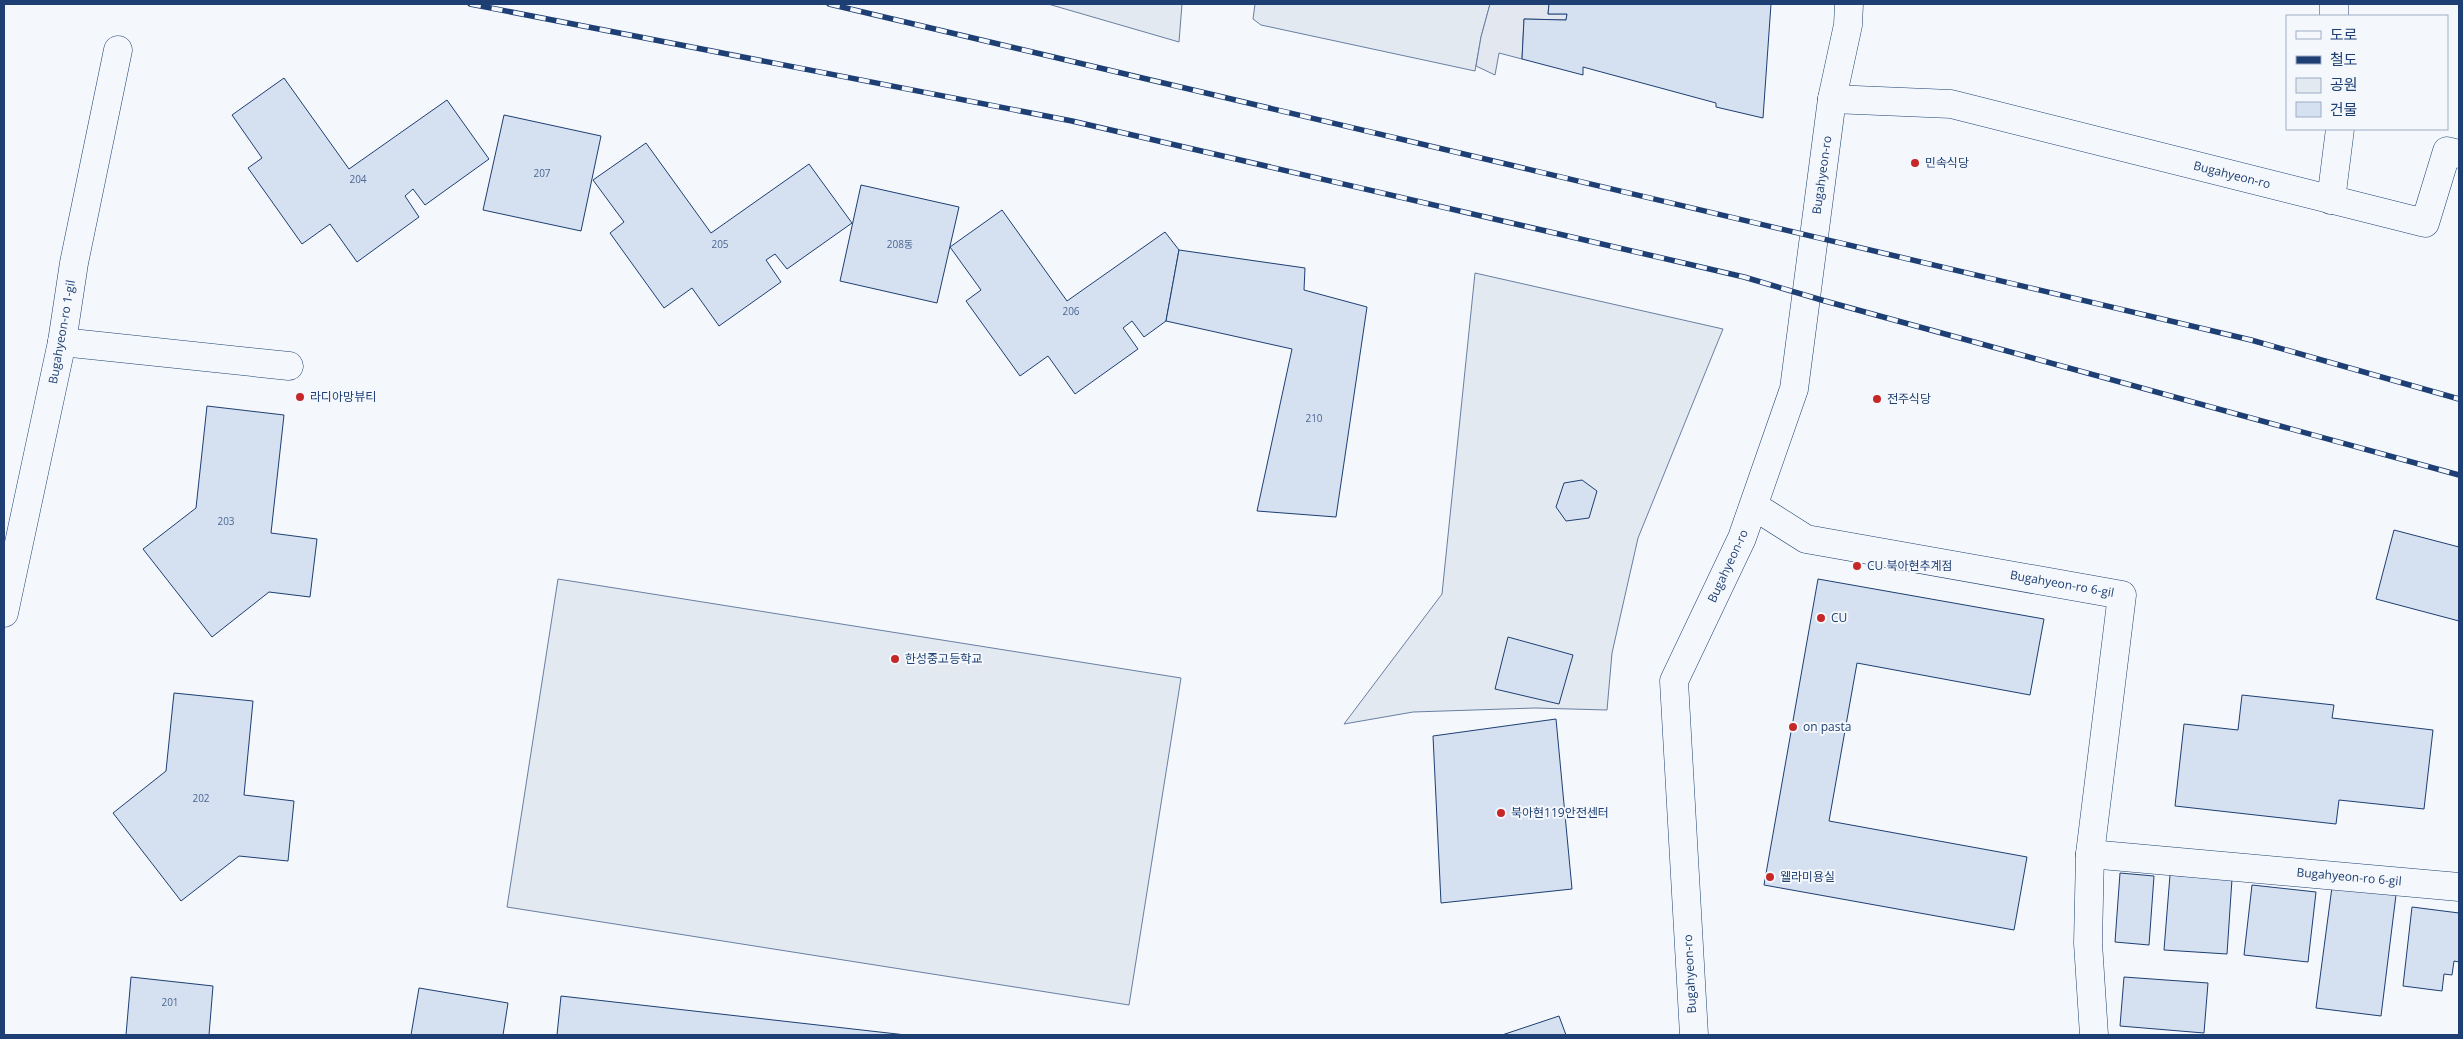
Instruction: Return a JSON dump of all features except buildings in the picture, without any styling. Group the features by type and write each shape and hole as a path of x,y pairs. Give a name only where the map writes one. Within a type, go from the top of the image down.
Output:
{"street":[{"name":"Bugahyeon-ro","path":"1694,1035 1674,681 1742,538 1794,389 1832,99 1848,25 1849,4"},
{"name":"Bugahyeon-ro 1-gil","path":"4,614 62,342 74,263 118,50"},
{"name":"Bugahyeon-ro","path":"1832,99 1951,104 2425,223 2453,152"},
{"path":"2330,200 2340,130"},
{"path":"62,342 289,366"},
{"name":"Bugahyeon-ro 6-gil","path":"1754,506 1806,538 2122,595 2090,854 2088,943 2094,1035"},
{"name":"Bugahyeon-ro 6-gil","path":"2090,854 2459,887"}],"green space":[{"path":"1048,4 1182,4 1179,42"},
{"path":"1255,4 1490,4 1481,37 1475,71 1261,25 1253,19"},
{"path":"1475,273 1723,329 1638,538 1612,653 1607,710 1535,708 1413,712 1344,724 1442,594"},
{"path":"558,579 1181,678 1129,1005 507,907"}],"shaded area":[{"path":"1490,4 1549,4 1548,14 1567,14 1566,20 1524,19 1522,59 1499,53 1495,75 1476,66 1481,37"}],"railway":[{"path":"470,4 1072,121 1744,277 1825,301 2459,475"},
{"path":"829,4 2251,340 2459,399"}],"place":[{"name":"민속식당","path":"1915,163"},
{"name":"라디아망뷰티","path":"300,397"},
{"name":"전주식당","path":"1877,399"},
{"name":"CU 북아현추계점","path":"1857,566"},
{"name":"CU","path":"1821,618"},
{"name":"한성중고등학교","path":"895,659"},
{"name":"on pasta","path":"1793,727"},
{"name":"북아현119안전센터","path":"1501,813"},
{"name":"웰라미용실","path":"1770,877"}]}
